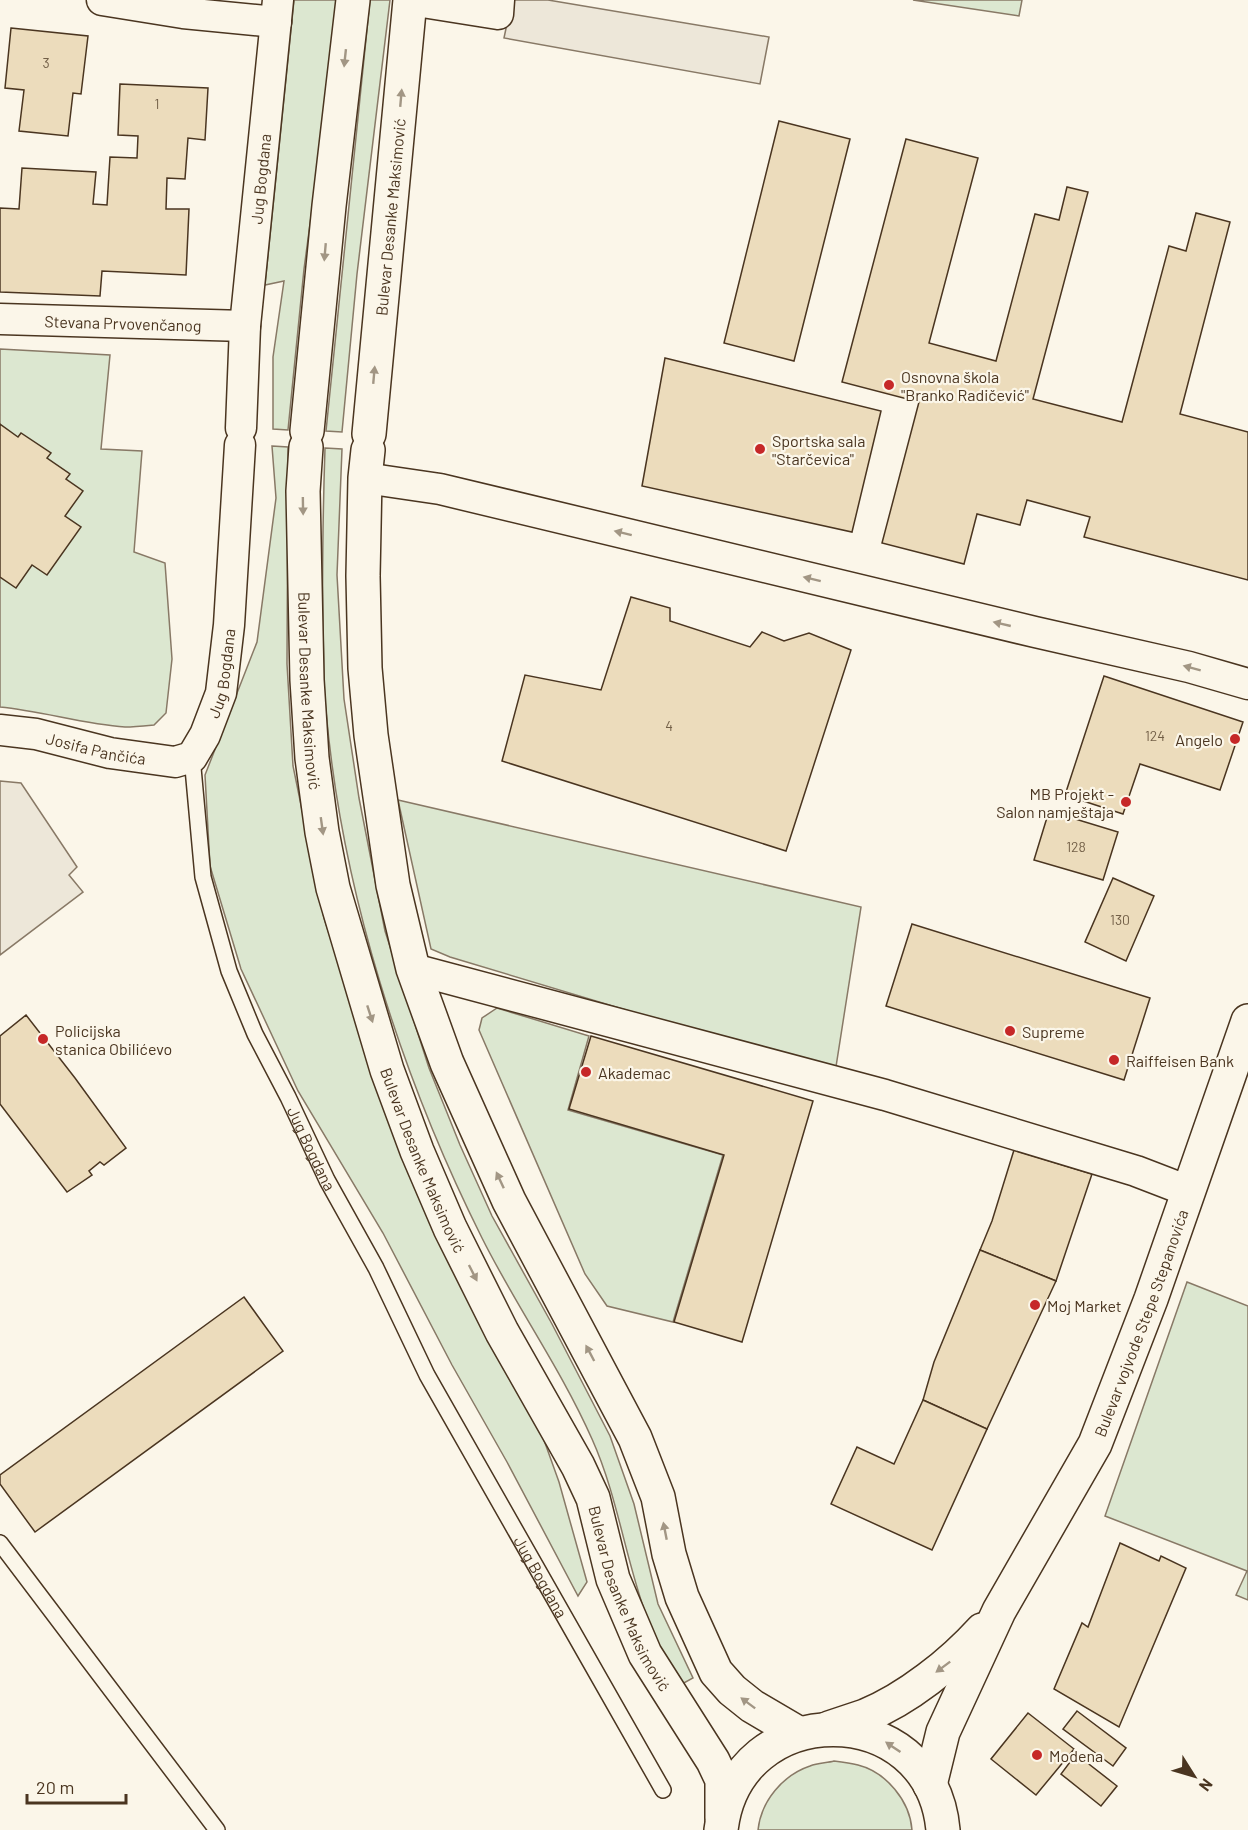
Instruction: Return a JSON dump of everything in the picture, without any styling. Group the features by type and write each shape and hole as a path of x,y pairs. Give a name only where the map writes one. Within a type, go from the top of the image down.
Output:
{"main road":[{"name":"Bulevar Desanke Maksimović","path":"352,0 329,207 303,502 307,680 312,758 322,832 333,888 387,1070 413,1141 450,1228 502,1332 578,1466 593,1498 613,1580 636,1636 713,1761 722,1780 722,1824"},
{"name":"Bulevar Desanke Maksimović","path":"410,0 367,454 363,576 364,656 371,735 393,885 413,969 447,1063 509,1201 635,1437 658,1497 669,1554 682,1597 716,1672 732,1690 752,1706 798,1733"},
{"name":"Bulevar vojvode Stepe Stepanovića","path":"930,1785 944,1732 999,1611 1095,1444 1151,1299 1248,1021"},
{"name":"Bulevar vojvode Stepe Stepanovića","path":"829,1728 866,1715 908,1692 961,1652 999,1611"},
{"path":"722,1824 732,1790 748,1766 763,1752 779,1741 798,1733 829,1728 850,1729 869,1734 888,1743 911,1762 930,1785 943,1830"}],"street":[{"path":"102,0 183,13 277,11"},
{"path":"410,0 498,14 499,0"},
{"name":"Jug Bogdana","path":"192,757 205,735 221,693 229,625 241,437 245,326 277,11"},
{"name":"Stevana Prvovenčanog","path":"0,319 245,326"},
{"path":"367,454 440,489 1054,637 1189,667 1248,684"},
{"name":"Josifa Pančića","path":"0,730 36,734 110,753 175,762 192,757"},
{"path":"413,969 885,1095 1136,1171 1188,1191"}],"lane":[{"name":"Jug Bogdana","path":"192,757 203,877 229,971 255,1034 327,1180 376,1268 427,1375 663,1790"},
{"path":"0,1543 217,1830"}],"green space":[{"path":"294,0 340,0 304,269 288,430 273,429 273,357 284,281 265,285"},
{"path":"370,0 390,0 357,274 342,432 326,431"},
{"path":"913,0 1022,0 1019,16"},
{"path":"0,349 110,355 101,449 142,451 134,552 165,563 172,659 166,713 154,725 125,727 0,707"},
{"path":"272,446 288,447 287,664 293,766 324,918 379,1088 540,1429 559,1482 587,1582 578,1596 383,1233 298,1091 241,969 210,866 205,775 257,642 276,498"},
{"path":"325,448 342,449 337,575 344,699 359,798 385,931 429,1068 460,1145 492,1216 552,1324 610,1436 634,1504 658,1604 693,1678 682,1684 664,1656 651,1627 640,1596 614,1501 592,1439 567,1388 495,1263 453,1176 401,1048 380,981 361,914 346,846 334,779 326,711 323,586"},
{"path":"398,800 861,907 835,1073 450,957 431,949"},
{"path":"497,1008 589,1036 568,1110 723,1155 673,1322 607,1306 585,1274 479,1030 482,1018"},
{"path":"1187,1282 1248,1306 1248,1600 1236,1595 1247,1571 1105,1516"},
{"path":"834,1761 855,1764 878,1774 887,1781 895,1789 907,1809 912,1830 758,1830 769,1799 782,1783 800,1770"}],"shaded area":[{"path":"512,0 548,0 769,37 760,84 504,38"},
{"path":"0,781 21,783 77,867 69,875 83,892 0,955"}],"building":[{"path":"11,28 88,36 81,94 73,93 68,136 19,131 24,90 5,88"},
{"path":"120,84 208,88 205,140 188,138 185,179 167,178 166,209 189,209 186,275 102,271 100,296 0,292 0,208 19,209 22,168 96,172 93,204 107,205 110,157 137,158 138,136 118,135"},
{"path":"779,121 850,139 794,361 724,343"},
{"path":"906,139 978,158 929,343 996,361 1035,214 1059,220 1067,187 1088,192 1033,399 1122,422 1169,246 1186,251 1196,213 1230,222 1180,414 1248,432 1248,580 1084,537 1090,517 1027,500 1020,525 977,514 964,564 882,543 919,402 842,382"},
{"name":"Sportska sala \"Starčevica\"","path":"665,358 881,411 852,532 642,486"},
{"path":"0,424 18,437 21,433 51,453 47,458 70,474 66,479 83,491 65,516 81,527 47,575 32,565 16,588 0,577"},
{"path":"631,597 670,608 670,621 750,647 762,632 784,641 809,633 851,650 786,851 502,761 525,675 601,690"},
{"path":"1104,676 1243,722 1220,790 1140,764 1123,814 1065,795"},
{"path":"1049,811 1118,832 1103,880 1034,860"},
{"path":"1113,878 1154,896 1126,961 1085,942"},
{"path":"912,924 1150,998 1124,1080 886,1006"},
{"path":"26,1015 126,1148 104,1165 100,1162 89,1171 92,1175 67,1192 0,1104 0,1036"},
{"path":"591,1036 813,1101 742,1342 674,1322 724,1155 569,1109"},
{"path":"1014,1150 1092,1174 1056,1281 980,1250 992,1221"},
{"path":"980,1250 1056,1281 987,1429 923,1400 934,1362"},
{"path":"244,1297 283,1351 35,1532 0,1484 0,1475"},
{"path":"923,1400 987,1429 932,1550 831,1504 857,1447 894,1464"},
{"path":"1120,1543 1159,1561 1161,1556 1186,1568 1119,1727 1054,1689 1082,1623 1088,1627"},
{"path":"1077,1711 1126,1748 1113,1766 1063,1729"},
{"path":"1028,1713 1074,1749 1036,1795 991,1759"},
{"path":"1076,1754 1117,1786 1101,1806 1061,1774"}],"place":[{"name":"Osnovna škola \"Branko Radičević\"","path":"889,385"},
{"name":"Sportska sala \"Starčevica\"","path":"760,449"},
{"name":"Angelo","path":"1235,739"},
{"name":"MB Projekt - Salon namještaja","path":"1126,802"},
{"name":"Supreme","path":"1010,1031"},
{"name":"Policijska stanica Obilićevo","path":"43,1039"},
{"name":"Raiffeisen Bank","path":"1114,1060"},
{"name":"Akademac","path":"586,1072"},
{"name":"Moj Market","path":"1035,1305"},
{"name":"Modena","path":"1037,1755"}]}
